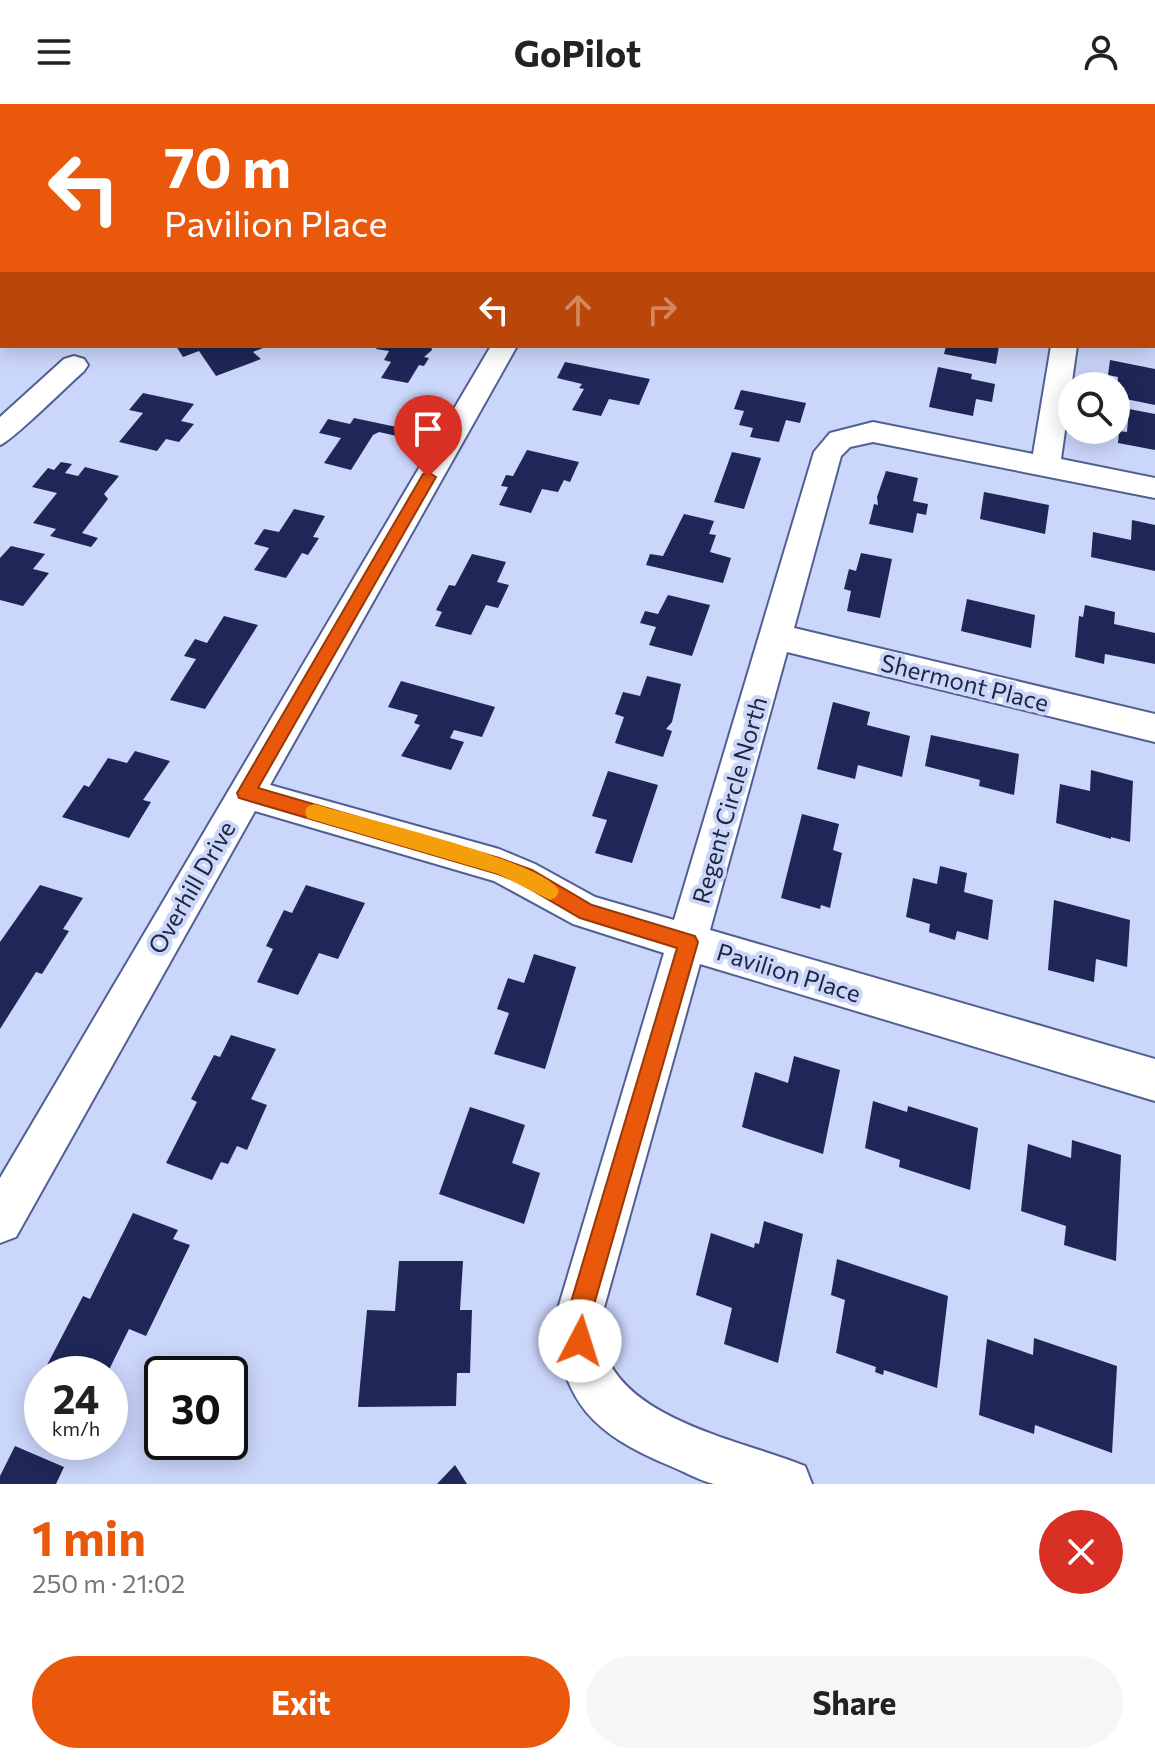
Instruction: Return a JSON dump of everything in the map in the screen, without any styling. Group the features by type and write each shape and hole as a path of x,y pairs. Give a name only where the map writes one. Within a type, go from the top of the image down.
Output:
{"street":[{"name":"Overhill Drive","path":"0,1221 14,1168 246,793 503,348"},
{"path":"1046,465 1064,348"},
{"path":"0,435 25,407 74,365"},
{"name":"Regent Circle North","path":"787,1484 650,1432 619,1414 597,1389 582,1360 577,1322 828,452 840,440 855,434 882,433 1155,488"},
{"name":"Shermont Place","path":"775,636 1155,728"},
{"name":"Pavilion Place","path":"246,793 499,866 525,876 587,912 1155,1080"}],"building":[{"path":"177,348 263,348 253,352 261,359 216,376 199,351 183,357"},
{"path":"946,348 999,348 996,364 944,354"},
{"path":"376,349 432,350 424,357 429,358 424,366 419,365 408,383 381,378 391,362 384,360 389,351"},
{"path":"1110,360 1155,369 1155,405 1130,400 1130,372 1108,372"},
{"path":"565,362 650,379 639,405 609,399 601,416 572,410 584,389 579,388 582,384 557,378"},
{"path":"938,367 972,374 971,379 995,384 992,402 976,399 973,416 929,407"},
{"path":"741,390 806,403 800,423 786,420 779,442 750,437 753,428 739,425 744,411 734,409"},
{"path":"143,393 194,404 181,421 194,424 179,442 166,439 157,451 119,442 143,413 129,410"},
{"path":"1130,409 1155,414 1155,450 1123,444 1130,444"},
{"path":"354,418 406,429 401,437 379,432 373,435 351,470 324,463 341,438 319,433 328,419 350,424"},
{"path":"527,450 579,462 570,482 564,480 558,492 542,489 531,513 499,505 508,487 501,486 506,475 513,476"},
{"path":"732,452 761,458 744,509 714,502"},
{"path":"61,462 72,464 65,473 78,476 85,467 119,476 104,494 108,499 82,533 98,538 91,547 50,536 56,529 33,523 57,493 32,487 48,468 54,470"},
{"path":"886,471 918,478 913,501 928,504 926,515 917,513 913,533 869,524 874,504 878,505 877,497"},
{"path":"984,492 1049,505 1045,534 980,519"},
{"path":"294,509 325,516 313,537 319,538 308,555 302,553 286,578 254,570 269,548 254,544 264,529 279,532"},
{"path":"684,514 714,521 709,534 716,535 710,552 731,558 723,583 646,565 650,554 663,556"},
{"path":"1132,520 1155,525 1155,571 1091,557 1093,532 1131,540"},
{"path":"11,546 45,554 33,569 49,573 23,606 0,600 0,558"},
{"path":"861,553 892,559 880,618 847,611 851,591 844,589 849,569 856,571"},
{"path":"472,554 506,562 497,582 509,585 498,608 486,605 471,635 435,626 442,612 436,610 449,585 455,586"},
{"path":"668,595 710,605 692,656 649,645 656,627 640,623 645,611 658,614"},
{"path":"967,599 1035,615 1031,648 961,631"},
{"path":"1085,605 1115,612 1114,624 1155,633 1155,664 1105,654 1104,664 1075,657 1079,616 1083,617"},
{"path":"224,616 258,625 205,709 170,700 196,659 184,656 195,639 207,643"},
{"path":"647,676 681,684 672,722 666,729 672,731 663,757 615,743 624,717 615,714 623,692 640,696"},
{"path":"401,681 495,707 482,737 454,730 450,738 464,742 451,770 401,756 420,725 414,723 418,715 388,707"},
{"path":"833,702 870,712 867,725 910,736 902,777 858,765 855,779 817,769"},
{"path":"931,735 1019,754 1014,795 979,786 980,780 925,766"},
{"path":"135,751 170,761 143,800 151,802 129,838 62,817 84,785 89,787 108,758 127,763"},
{"path":"1091,770 1133,781 1130,842 1056,823 1060,784 1090,791"},
{"path":"608,771 658,785 632,863 595,853 607,820 592,816"},
{"path":"802,814 839,824 833,850 842,853 830,908 821,905 820,909 781,898"},
{"path":"940,866 967,873 964,892 993,900 988,940 957,931 955,940 929,932 930,924 906,917 913,878 937,884"},
{"path":"40,885 83,898 63,929 69,931 42,974 36,972 0,1029 0,942"},
{"path":"306,885 365,903 338,959 319,953 298,995 257,982 273,949 266,946 284,910 292,913"},
{"path":"1054,900 1130,920 1127,967 1096,959 1094,982 1048,970"},
{"path":"534,954 576,967 545,1069 494,1054 509,1013 497,1009 508,978 524,983"},
{"path":"231,1035 276,1049 251,1099 267,1105 247,1150 237,1146 228,1164 221,1162 212,1180 166,1163 197,1102 191,1099 214,1055 220,1057"},
{"path":"794,1056 840,1070 823,1154 742,1127 755,1072 788,1083"},
{"path":"873,1101 907,1112 908,1106 978,1128 970,1190 899,1167 900,1160 865,1148"},
{"path":"470,1107 525,1125 512,1163 540,1173 524,1224 439,1194"},
{"path":"1072,1140 1121,1155 1116,1261 1064,1245 1066,1226 1021,1211 1028,1144 1071,1158"},
{"path":"133,1213 178,1230 173,1239 190,1245 146,1336 129,1329 116,1356 52,1356 83,1296 90,1299"},
{"path":"764,1221 803,1234 778,1363 724,1344 732,1308 696,1295 711,1233 754,1248 755,1243 759,1244"},
{"path":"837,1259 948,1296 937,1388 884,1370 883,1375 875,1372 876,1367 836,1353 845,1300 831,1295"},
{"path":"399,1261 463,1261 460,1310 472,1310 470,1373 457,1373 456,1406 358,1407 367,1310 395,1311"},
{"path":"1034,1338 1117,1366 1112,1453 1035,1425 1034,1434 979,1415 987,1339 1033,1355"},
{"path":"15,1446 24,1450 24,1460 48,1460 64,1467 56,1484 0,1484 0,1476"},
{"path":"455,1465 467,1484 437,1484"}],"slow traffic":[{"path":"314,812 499,866 525,876 550,891"}],"route":[{"path":"428,477 246,793 499,866 525,876 561,900 587,912 688,942 577,1322 580,1341"}]}
